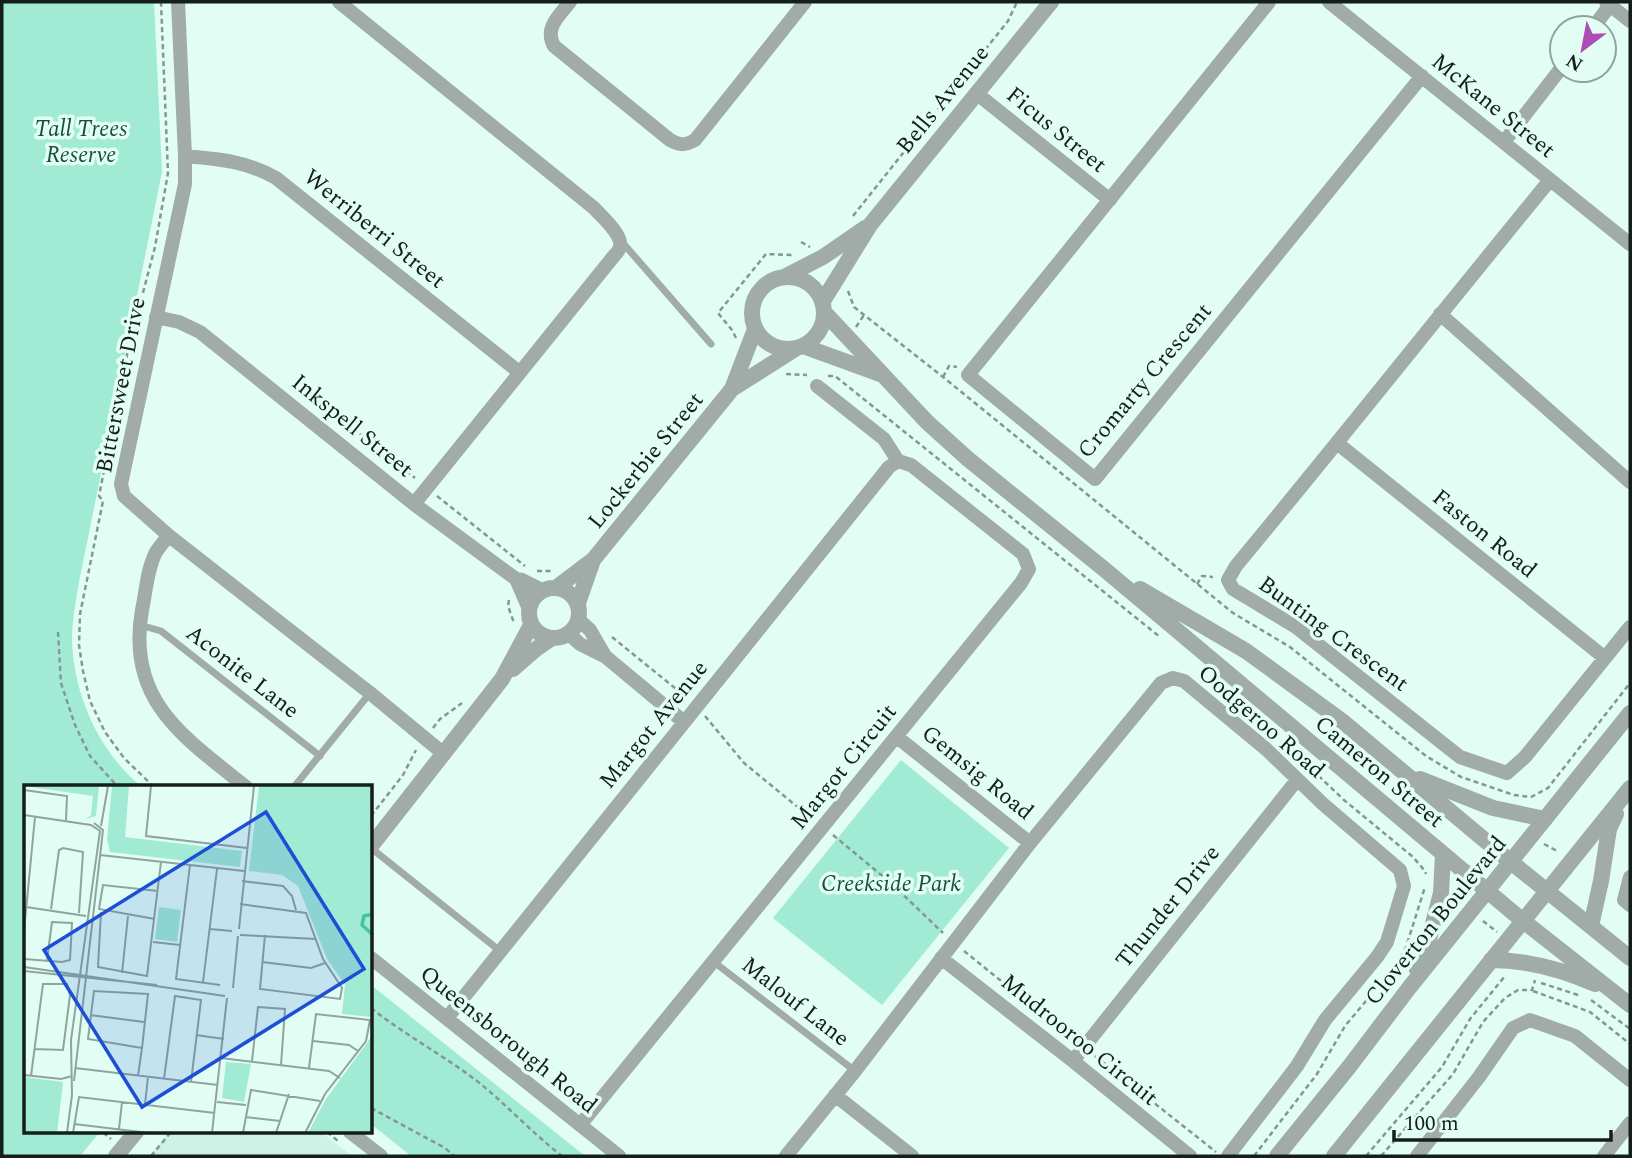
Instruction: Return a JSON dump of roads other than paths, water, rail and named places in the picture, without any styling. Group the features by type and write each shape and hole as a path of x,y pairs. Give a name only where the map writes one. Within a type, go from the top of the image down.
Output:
{"street":[{"name":"Bittersweet Drive","path":"178,2 185,184 121,484 124,496 168,535 444,754"},
{"path":"339,2 594,208 609,223 619,239 620,247 613,257 414,503"},
{"path":"570,2 551,26 550,39 554,46 670,140 687,145 695,139 804,2"},
{"name":"Bells Avenue","path":"870,225 1051,2"},
{"name":"Cromarty Crescent","path":"1269,2 968,375 1095,479 1422,76"},
{"name":"McKane Street","path":"1329,2 1630,244"},
{"path":"1608,3 1630,21"},
{"path":"1504,142 1549,84"},
{"name":"Ficus Street","path":"975,93 1110,200"},
{"name":"Werriberri Street","path":"185,156 246,164 276,178 519,372"},
{"name":"Bunting Crescent","path":"1550,180 1236,566 1228,580 1233,589 1296,627 1460,757 1507,773 1525,757 1630,627"},
{"path":"784,277 817,252 870,225"},
{"path":"732,388 817,337 823,326 824,307 841,272 870,225"},
{"path":"824,307 817,290 807,282 795,277 784,277 763,286 752,306 752,318 755,329 771,345 783,349 799,348 885,376"},
{"name":"Cameron Street","path":"824,307 937,431 1522,920 1630,1005"},
{"path":"1440,314 1630,482"},
{"name":"Inkspell Street","path":"156,317 200,332 414,503 519,581 549,589"},
{"path":"732,388 755,329"},
{"path":"817,379 884,439 898,461"},
{"name":"Lockerbie Street","path":"593,560 732,388"},
{"name":"Faston Road","path":"1337,443 1605,658"},
{"name":"Margot Avenue","path":"447,1018 889,467 898,461"},
{"name":"Margot Circuit","path":"580,1125 897,737 1021,583 1029,569 1023,554 911,465 898,461"},
{"path":"168,535 156,552 150,569 139,625 140,660 145,679 171,723 244,785"},
{"path":"502,679 530,617 531,601 535,595 573,575 593,560"},
{"path":"578,603 593,560"},
{"name":"Cameron Street","path":"1104,569 1246,651 1342,721 1630,958"},
{"path":"519,581 536,631 552,638 561,637 569,634 579,620 578,603 566,590 549,589"},
{"path":"579,620 590,630 606,657"},
{"path":"569,634 580,644 606,657 684,722"},
{"path":"373,844 502,679 552,638"},
{"name":"Oodgeroo Road","path":"786,1156 855,1071 1030,843 1161,683 1172,678 1184,681 1266,748 1323,804 1400,870 1404,886 1387,942 1325,1020 1297,1066 1228,1156"},
{"name":"Cloverton Boulevard","path":"1277,1156 1630,713"},
{"name":"Gemsig Road","path":"897,737 1030,843"},
{"path":"1402,771 1493,808 1512,803 1545,819"},
{"name":"Thunder Drive","path":"1073,1061 1297,779"},
{"path":"1334,1156 1628,790"},
{"path":"1591,926 1608,830 1628,790"},
{"path":"1409,988 1428,943 1441,892 1443,854"},
{"path":"1630,877 1624,900 1630,905"},
{"name":"Mudrooroo Circuit","path":"942,958 1190,1156"},
{"name":"Queensborough Road","path":"373,960 619,1156"},
{"path":"1491,960 1516,960 1570,973 1616,994"},
{"path":"1417,1156 1513,1028 1522,1022 1530,1020 1575,1036 1630,1080"},
{"path":"835,1095 912,1156"},
{"path":"1604,1156 1630,1123"},
{"path":"116,1156 134,1134"},
{"path":"353,1134 381,1156"}],"lane":[{"path":"619,239 710,344"},
{"name":"Aconite Lane","path":"139,625 161,631 320,756"},
{"path":"296,785 370,693"},
{"path":"373,849 500,951"},
{"name":"Malouf Lane","path":"715,962 855,1071"}],"park label":[{"name":"Tall Trees Reserve","path":"81,141"},
{"name":"Creekside Park","path":"891,883"}]}
